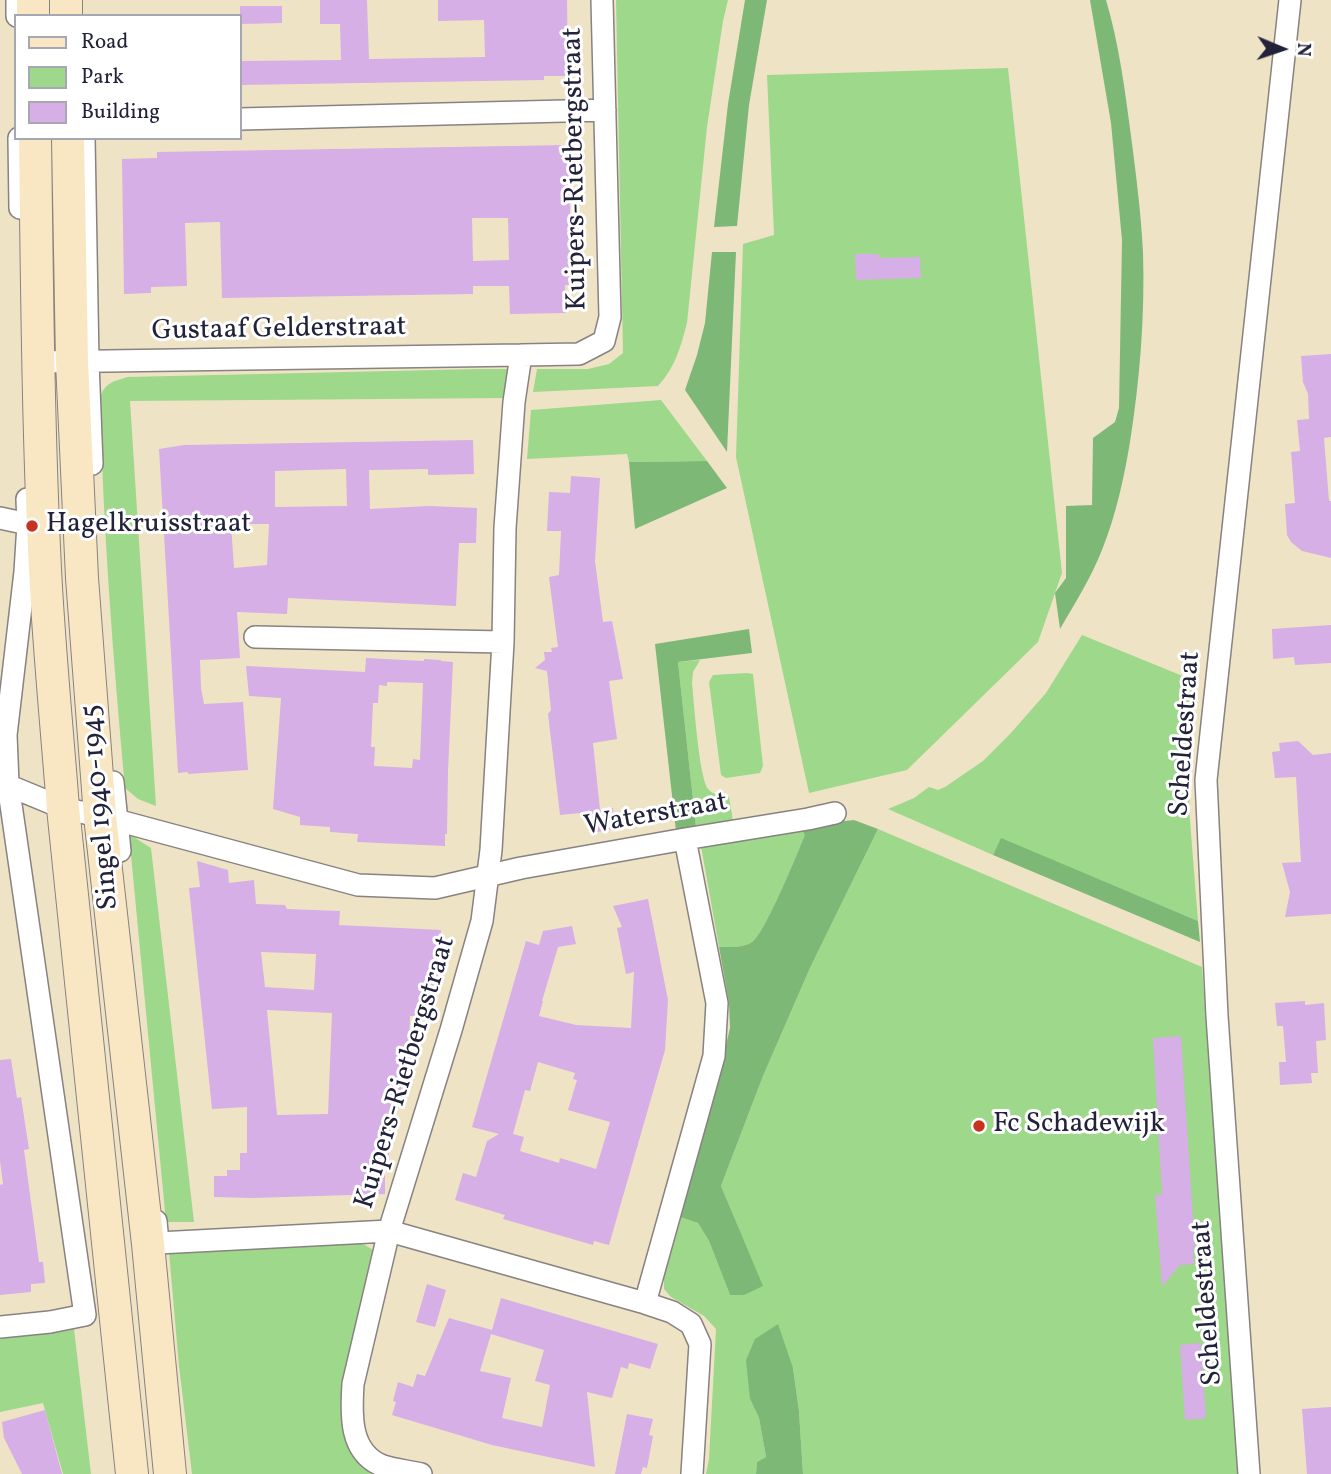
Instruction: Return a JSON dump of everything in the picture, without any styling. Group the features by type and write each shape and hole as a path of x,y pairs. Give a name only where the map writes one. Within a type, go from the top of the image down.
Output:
{"main road":[{"name":"Singel 1940-1945","path":"35,140 38,362 45,570 63,808 132,1474"},
{"name":"Singel 1940-1945","path":"68,140 80,362 82,579 108,818 170,1474"}],"street":[{"name":"Kuipers-Rietbergstraat","path":"421,1474 382,1465 364,1452 354,1432 354,1384 389,1231 482,922 491,850 503,642 505,528 514,402 521,355 579,354 604,341 610,317 602,0"},
{"name":"Scheldestraat","path":"1248,1474 1217,1016 1206,780 1290,0"},
{"path":"242,119 605,110"},
{"path":"0,1327 85,1315 4,783 6,735 25,572 27,524 19,140"},
{"name":"Singel 1940-1945","path":"80,362 84,140"},
{"name":"Gustaaf Gelderstraat","path":"38,362 521,355"},
{"path":"0,518 27,524"},
{"path":"255,637 503,642"},
{"path":"4,783 63,808 358,885 435,888 487,877"},
{"name":"Waterstraat","path":"487,877 521,868 835,813"},
{"name":"Singel 1940-1945","path":"108,818 158,1243 389,1231"},
{"path":"645,1303 714,1056 716,1003 685,839"},
{"path":"389,1231 645,1303 672,1312 691,1324 700,1344 692,1474"}],"green space":[{"path":"616,0 728,0 707,127 687,323 673,364 658,386 533,392 537,369 588,369 609,364 623,353"},
{"path":"745,0 767,0 749,105 737,226 714,227 728,104"},
{"path":"1090,0 1106,0 1121,67 1141,223 1142,323 1134,418 1115,510 1098,560 1060,629 1055,593 1066,578 1066,506 1092,505 1093,438 1115,422 1119,408 1122,240 1111,123"},
{"path":"1008,68 1062,573 1038,642 907,770 809,793 736,457 743,244 774,235 767,75"},
{"path":"712,252 736,252 727,452 685,390 705,323"},
{"path":"514,369 508,398 130,401 156,806 138,799 125,788 116,691 101,447 100,398 104,389 110,383 127,377"},
{"path":"661,400 707,461 629,462 627,454 527,459 531,410"},
{"path":"707,461 727,488 635,529 629,462"},
{"path":"749,629 752,653 678,662 696,827 676,831 655,644"},
{"path":"1082,635 1195,681 1189,808 1198,921 1001,839 993,855 888,809 914,798 929,787 938,790 945,787 983,761 1046,693"},
{"path":"700,660 693,672 692,683 702,770 708,789 715,794 729,797 733,821 696,827 678,662"},
{"path":"753,674 763,766 760,773 726,778 721,775 709,682 713,675"},
{"path":"854,820 878,829 810,968 763,1076 721,1186 763,1286 744,1295 730,1295 709,1241 698,1223 680,1217 730,1028 729,1003 719,947 744,945 758,936 805,835 801,828"},
{"path":"801,828 806,834 758,936 744,945 719,947 701,846"},
{"name":"Fc Schadewijk","path":"878,829 1202,967 1240,1474 803,1474 793,1368 750,1399 759,1418 766,1457 757,1462 756,1474 706,1474 716,1329 704,1316 671,1297 664,1289 664,1275 680,1217 698,1223 709,1241 730,1295 762,1286 721,1186 763,1076 810,968"},
{"path":"129,834 151,848 194,1222 166,1222"},
{"path":"1001,838 1198,921 1200,942 993,855"},
{"path":"355,1242 373,1250 373,1258 346,1407 378,1467 375,1474 192,1474 169,1252"},
{"path":"778,1324 793,1368 803,1474 756,1474 757,1462 766,1457 759,1418 750,1399 746,1360 755,1339"},
{"path":"74,1329 91,1474 63,1474 43,1403 0,1412 0,1337"}],"building":[{"path":"320,0 367,0 369,59 485,57 484,20 438,21 438,0 567,0 568,76 544,76 544,80 242,85 242,61 341,60 340,24 320,24"},
{"path":"240,6 282,6 282,23 242,24"},
{"path":"569,145 571,285 565,285 566,313 510,314 509,286 473,286 473,294 222,298 220,222 185,223 187,286 151,287 151,293 124,294 122,159 157,158 157,152","holes":["472,218 508,218 509,260 473,261"]},
{"path":"855,254 879,254 879,258 920,257 921,278 856,280"},
{"path":"1331,354 1331,437 1324,438 1331,501 1331,558 1302,551 1291,542 1287,535 1285,504 1295,503 1291,452 1300,451 1297,420 1309,419 1308,394 1303,382 1301,356"},
{"path":"473,440 474,474 428,475 428,469 369,470 370,509 429,506 477,508 476,543 459,543 456,606 288,598 287,614 237,612 240,658 200,660 204,704 243,702 248,770 178,773 159,449 184,445","holes":["346,469 347,506 275,507 275,471","231,524 269,524 267,565 234,568"]},
{"path":"571,476 600,478 595,561 603,622 612,621 623,679 609,681 617,739 593,743 600,810 613,808 615,829 592,833 590,812 560,815 548,714 551,710 547,671 535,668 545,660 544,652 552,652 551,648 558,647 549,577 559,575 561,531 547,531 549,492 570,493"},
{"path":"1331,625 1331,663 1295,665 1294,657 1273,659 1272,629"},
{"path":"366,658 453,662 445,846 357,842 358,834 330,832 330,827 300,825 300,817 273,809 281,698 249,696 246,666 365,672","holes":["387,682 423,683 420,760 413,759 412,768 374,766 375,747 371,747 373,703 378,703 379,685 387,686"]},
{"path":"1298,741 1313,755 1331,753 1331,914 1285,917 1290,892 1282,863 1301,862 1296,777 1275,778 1272,752 1280,751 1279,743"},
{"path":"197,861 228,870 229,883 254,880 256,904 285,905 287,909 340,911 339,925 441,930 438,999 433,1017 410,1016 409,1045 407,1054 403,1057 401,1096 399,1108 396,1108 395,1132 390,1132 389,1155 385,1166 385,1194 214,1197 214,1176 227,1176 227,1170 240,1170 240,1153 247,1153 247,1107 212,1109 189,888 200,887","holes":["261,952 316,954 314,990 265,987","267,1010 332,1013 328,1114 277,1115"]},
{"path":"648,899 668,1000 665,1050 609,1245 594,1241 593,1245 503,1219 505,1215 455,1200 463,1173 476,1177 487,1141 499,1134 472,1127 526,941 539,945 543,931 572,926 576,944 558,947 539,1016 576,1025 631,1028 634,972 626,974 617,928 622,927 613,906","holes":["538,1062 575,1073 573,1079 577,1080 568,1110 610,1122 596,1169 560,1158 559,1163 520,1151 524,1137 513,1134 525,1090 530,1091"]},
{"path":"1305,1001 1305,1005 1324,1003 1326,1040 1316,1041 1318,1073 1311,1073 1312,1083 1280,1085 1279,1062 1286,1062 1283,1026 1277,1026 1275,1003"},
{"path":"1181,1036 1194,1264 1180,1265 1162,1286 1155,1195 1162,1194 1153,1038"},
{"path":"11,1059 17,1098 21,1097 29,1149 24,1150 39,1262 43,1262 45,1283 31,1284 31,1292 0,1295 0,1185 3,1184 0,1161 0,1060"},
{"path":"427,1284 446,1290 435,1327 416,1322"},
{"path":"501,1298 658,1344 650,1369 629,1363 628,1369 621,1367 612,1398 587,1392 595,1467 492,1445 392,1415 398,1382 413,1387 417,1374 425,1376 449,1318 492,1330","holes":["491,1334 544,1350 535,1381 550,1385 542,1427 502,1418 511,1378 480,1371"]},
{"path":"1201,1343 1206,1418 1185,1420 1180,1345"},
{"path":"1331,1407 1331,1474 1307,1474 1302,1409"},
{"path":"45,1410 62,1474 22,1474 4,1438 2,1422"},
{"path":"627,1414 653,1419 647,1468 643,1467 641,1474 615,1474"}],"place":[{"name":"Hagelkruisstraat","path":"32,526"},
{"name":"Fc Schadewijk","path":"979,1126"}]}
